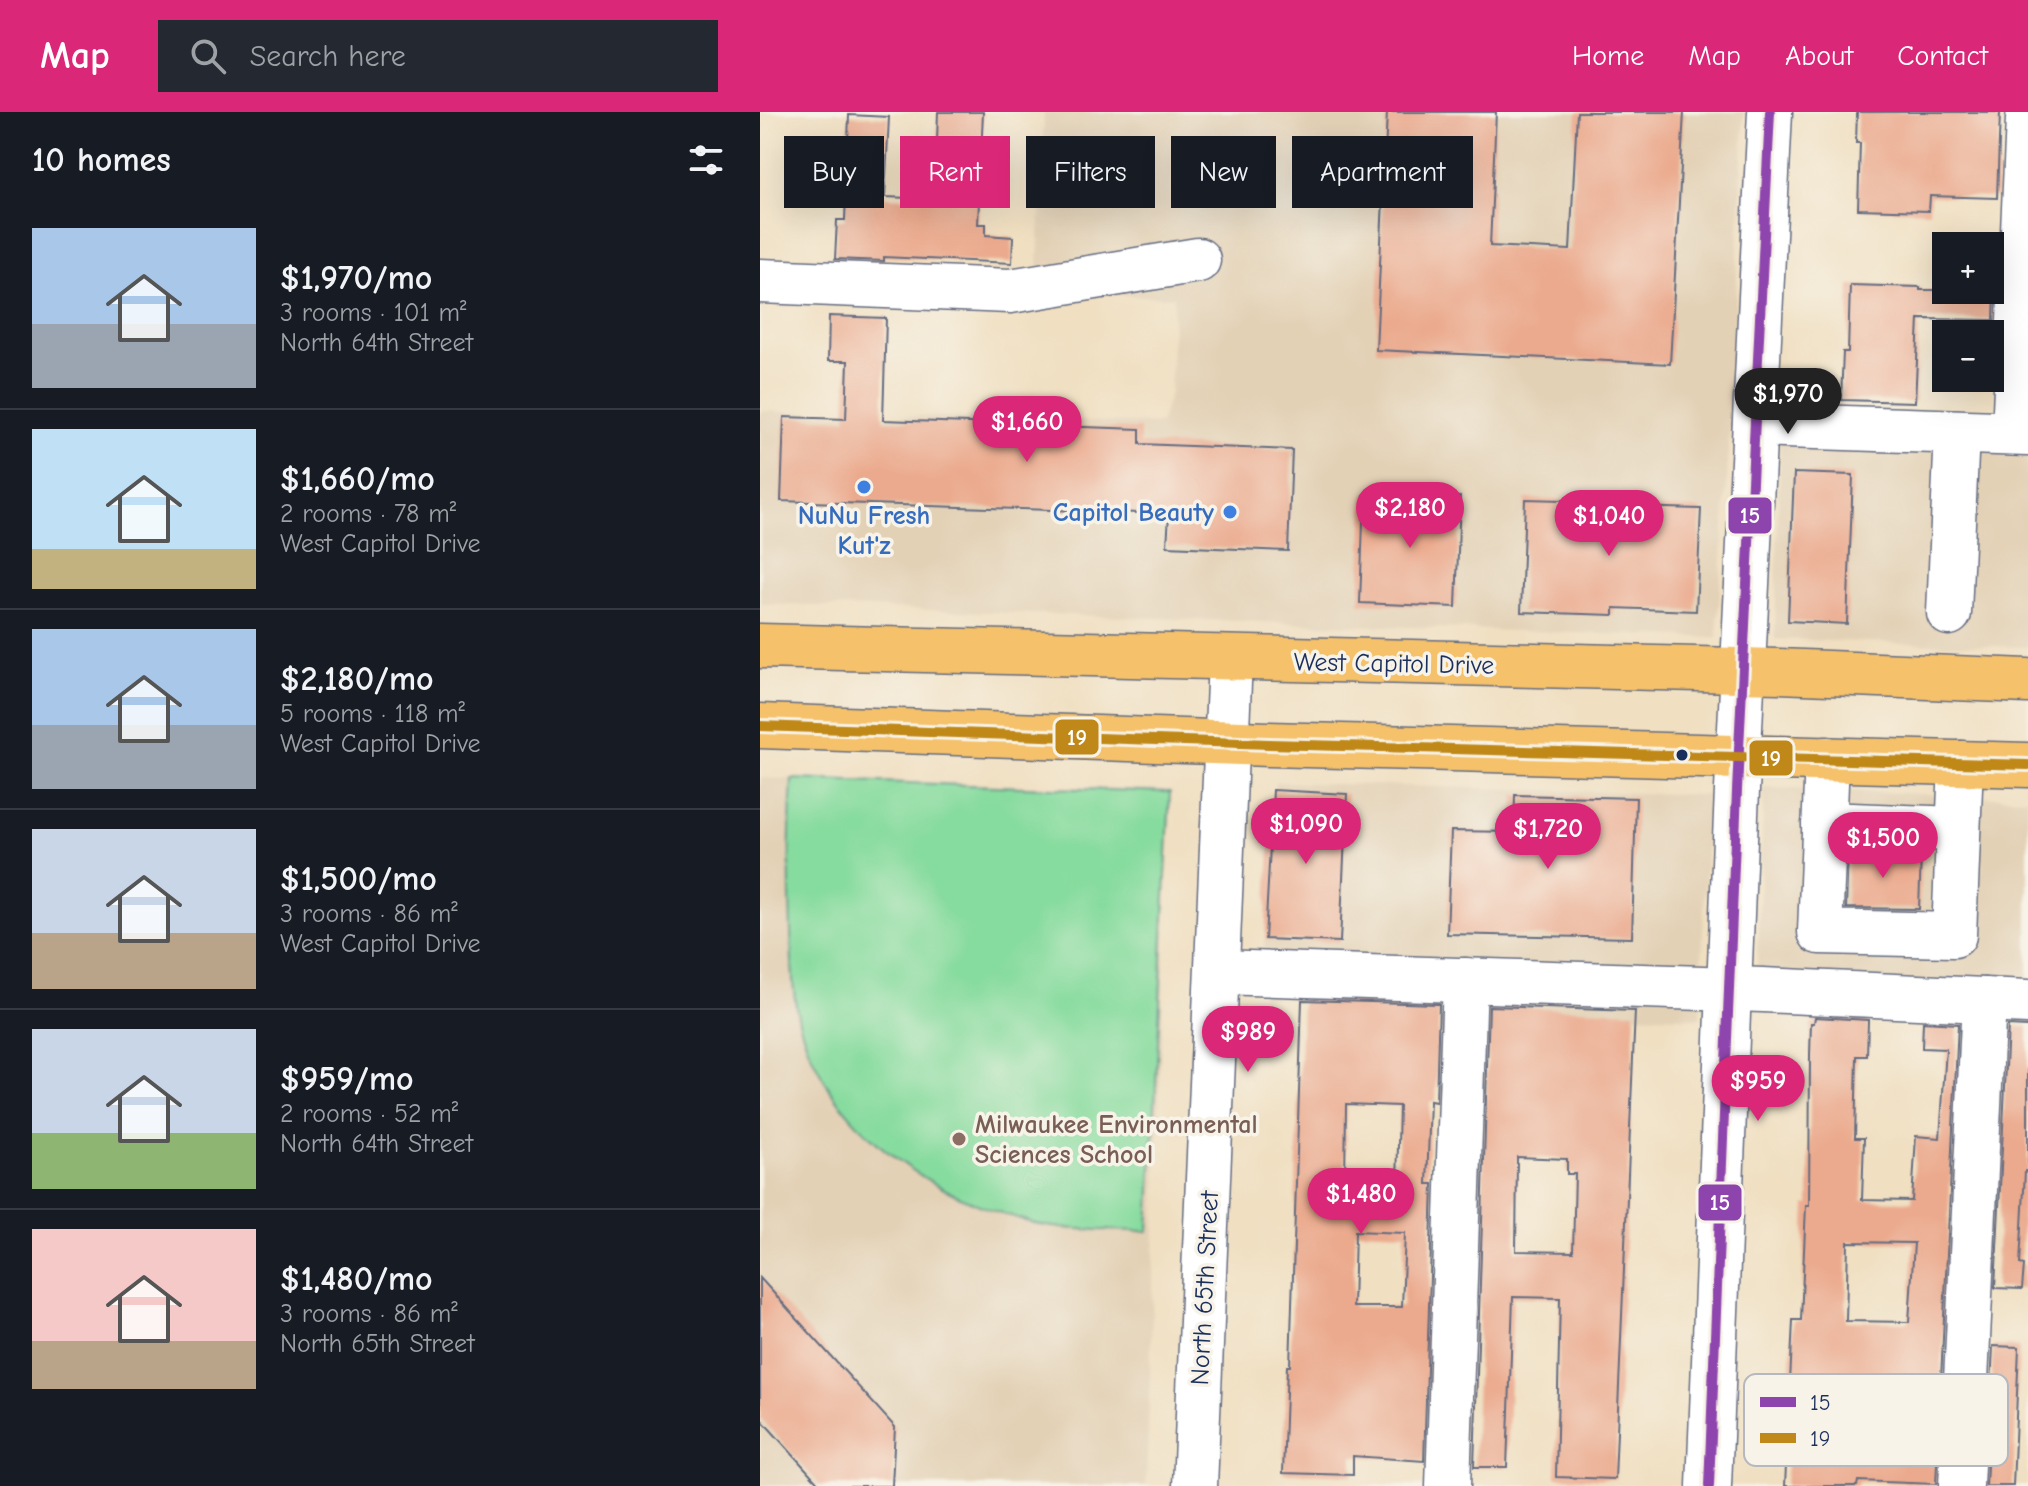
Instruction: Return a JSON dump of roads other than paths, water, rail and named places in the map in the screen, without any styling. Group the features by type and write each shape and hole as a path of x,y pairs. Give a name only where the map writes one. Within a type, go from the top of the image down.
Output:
{"main road":[{"name":"West Capitol Drive","path":"760,646 2028,681"},
{"path":"760,726 1228,743 2028,765"}],"street":[{"path":"1709,1486 1742,671 1770,112"},
{"path":"1755,425 2021,433 2028,119"},
{"path":"760,281 1010,291 1198,260"},
{"path":"1949,613 1957,432"},
{"name":"North 65th Street","path":"1195,1486 1230,659"},
{"path":"1791,991 1820,932 1827,759"},
{"path":"1820,932 1954,935 1961,763"},
{"path":"1824,824 1958,829"},
{"path":"1218,972 2028,1002"},
{"path":"1448,1486 1465,980"},
{"path":"1966,1374 1984,1000"},
{"path":"1961,1486 1962,1466"}],"place":[{"name":"NuNu Fresh Kut'z","path":"864,487"},
{"name":"Capitol Beauty","path":"1230,512"},
{"name":"Milwaukee Environmental Sciences School","path":"959,1139"}]}
